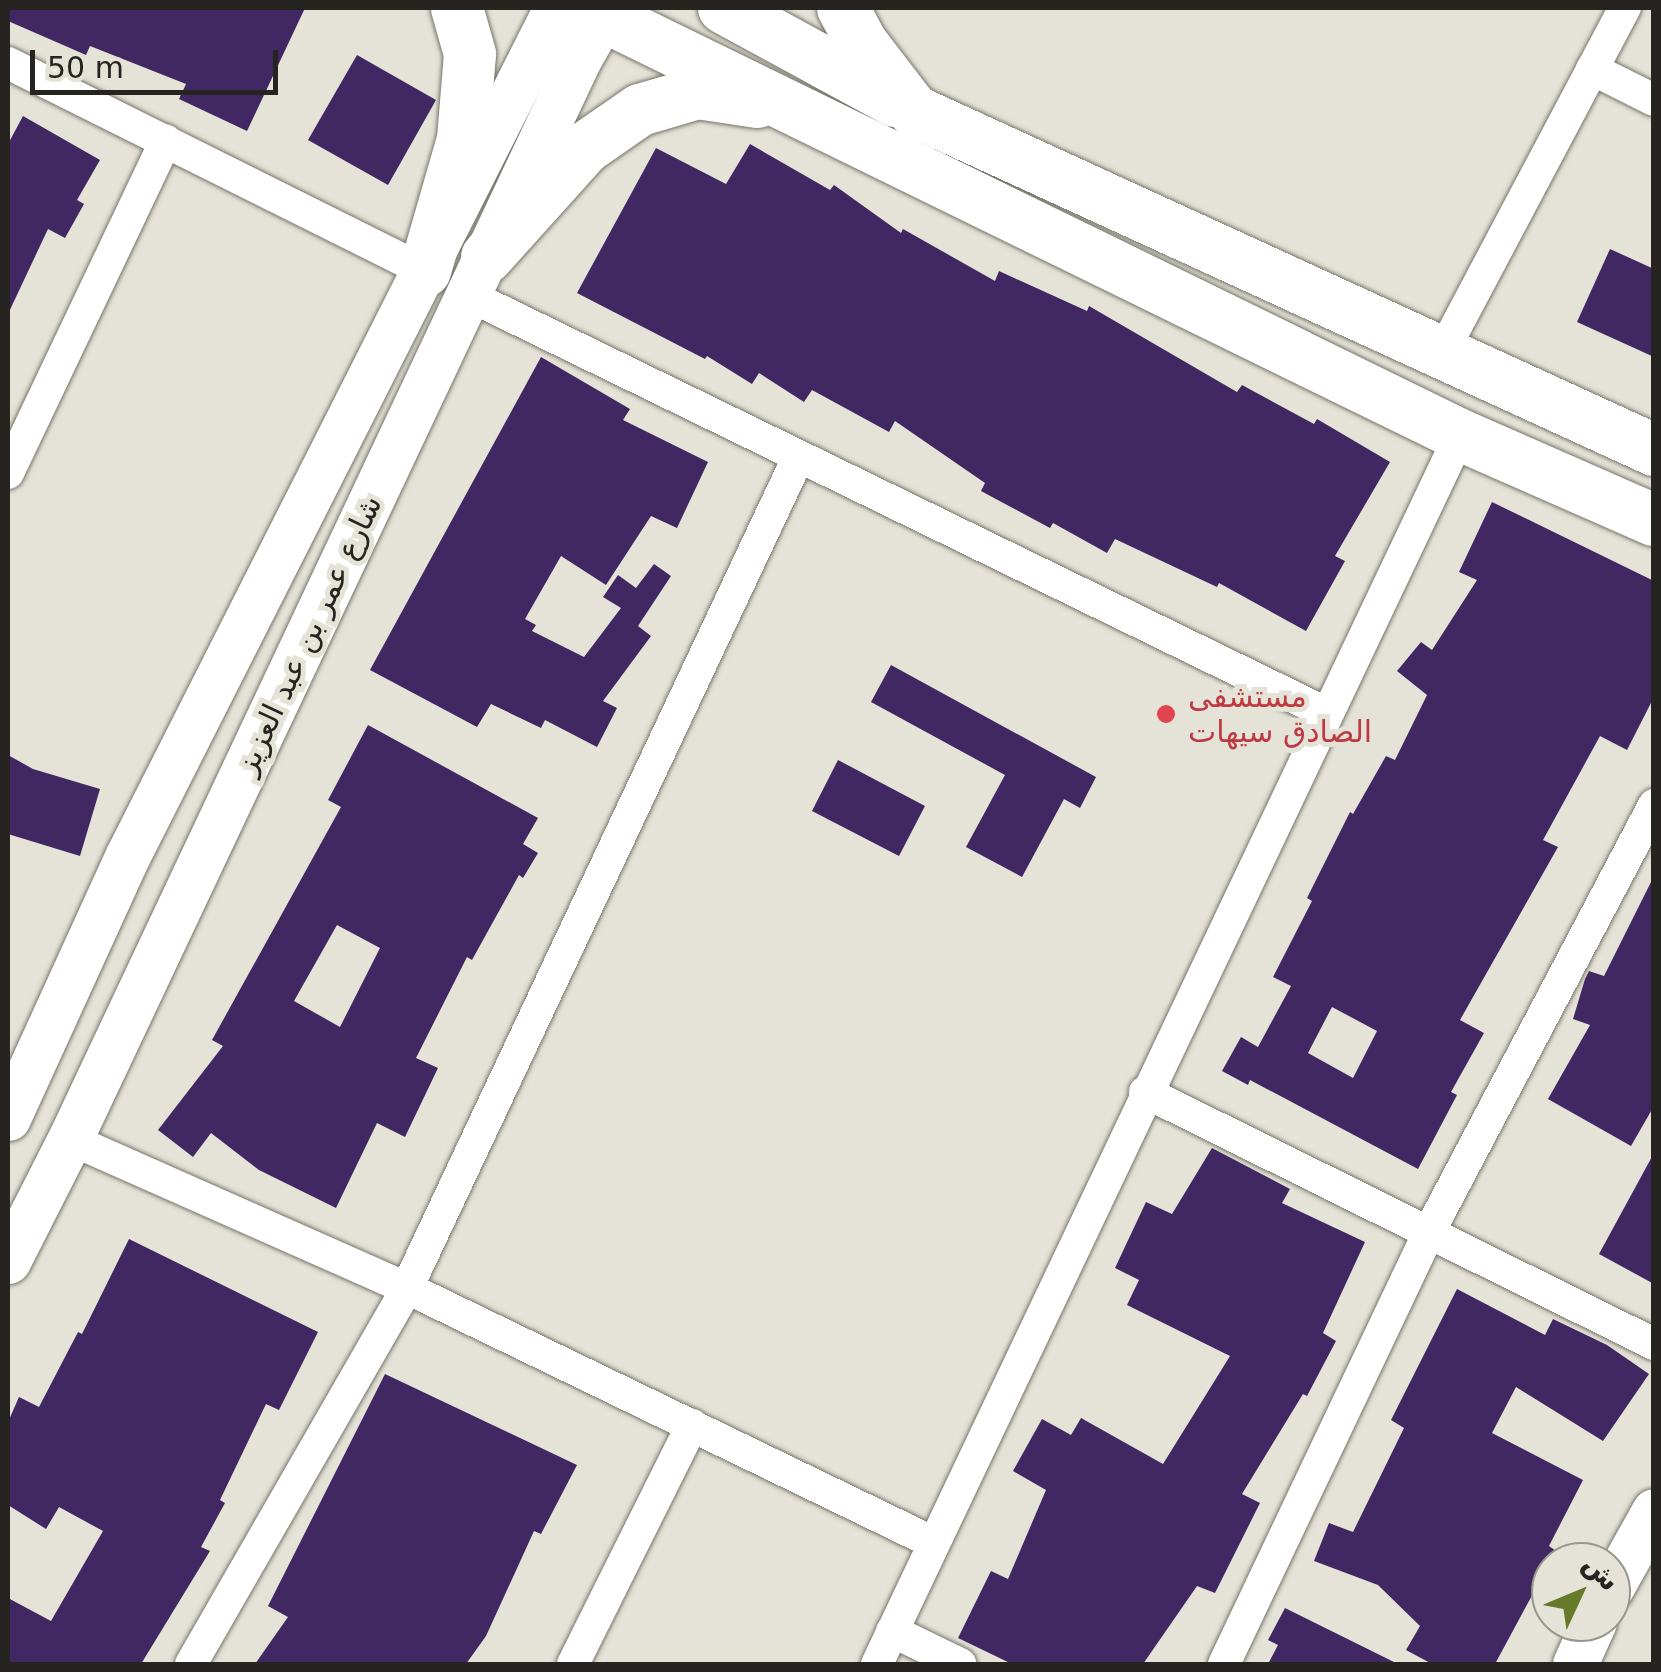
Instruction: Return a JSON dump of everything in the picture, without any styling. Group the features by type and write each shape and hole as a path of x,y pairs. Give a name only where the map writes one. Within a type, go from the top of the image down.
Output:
{"main road":[{"path":"425,270 463,139 470,54 458,8"},
{"path":"724,8 914,111 1654,450"},
{"path":"843,8 861,42 914,111"},
{"path":"589,10 1460,435 1654,520"},
{"name":"شارع عمر بن عبد العزيز","path":"8,1118 126,856 425,270 589,10"},
{"name":"شارع عمر بن عبد العزيز","path":"8,1261 70,1139 479,276 578,59 589,10"},
{"path":"479,276 585,148 640,110 698,93 793,107"},
{"path":"1631,1552 1654,1511"}],"street":[{"path":"1442,353 1625,8"},
{"path":"8,63 425,270"},
{"path":"1592,70 1654,100"},
{"path":"8,473 166,140"},
{"path":"479,276 798,458 1326,712"},
{"path":"876,1664 1460,435"},
{"path":"191,1664 407,1288 798,458"},
{"path":"1224,1664 1429,1232 1654,806"},
{"path":"1146,1092 1654,1344"},
{"path":"70,1139 407,1288 934,1543"},
{"path":"574,1664 692,1425"},
{"path":"892,1632 960,1664"}],"building":[{"path":"8,8 305,8 247,131 179,99 186,84 90,46 86,55 8,21"},
{"path":"357,55 436,100 388,185 308,140"},
{"path":"23,116 100,160 77,200 84,204 65,238 48,229 8,314 8,144"},
{"path":"750,144 830,190 834,185 901,233 903,229 995,281 999,271 1087,311 1089,306 1237,392 1242,385 1314,424 1317,419 1390,462 1335,556 1345,561 1306,631 1219,583 1217,587 1115,539 1107,553 1053,523 1050,528 981,491 985,483 895,421 889,432 812,390 804,402 759,373 752,384 707,356 705,359 577,293 656,148 726,184"},
{"path":"1610,249 1654,269 1654,357 1577,322"},
{"path":"541,357 630,409 623,420 708,462 677,528 651,516 606,585 561,556 525,619 536,625 532,631 584,657 621,608 603,597 618,575 636,588 654,564 671,576 638,626 651,636 603,701 617,708 597,747 545,720 541,728 491,704 477,727 370,670"},
{"path":"1492,502 1654,581 1654,697 1627,750 1600,736 1543,840 1558,847 1460,1020 1484,1033 1451,1092 1457,1095 1418,1169 1250,1080 1248,1085 1222,1071 1241,1037 1258,1047 1291,986 1273,977 1312,901 1307,898 1350,812 1353,814 1386,756 1395,760 1427,695 1397,671 1421,642 1432,650 1477,580 1459,572","holes":["1332,1007 1377,1031 1353,1078 1308,1053"]},
{"path":"891,665 1096,777 1080,808 1064,799 1022,877 966,847 1005,775 871,702"},
{"path":"368,725 538,818 523,844 538,853 523,878 519,875 472,960 467,957 416,1058 438,1068 405,1137 377,1123 336,1208 259,1170 211,1133 193,1157 158,1130 223,1046 212,1040 341,807 328,800","holes":["337,925 380,948 340,1027 294,1001"]},
{"path":"8,755 33,769 100,789 80,856 8,834"},
{"path":"838,760 925,806 899,856 812,811"},
{"path":"1654,876 1654,1106 1631,1146 1548,1099 1590,1025 1573,1019 1585,979 1589,971 1604,976"},
{"path":"1212,1148 1290,1189 1282,1203 1365,1242 1323,1333 1336,1341 1307,1396 1303,1394 1242,1494 1260,1503 1215,1593 1197,1586 1143,1664 1012,1664 958,1638 991,1571 1008,1579 1046,1490 1013,1471 1042,1419 1071,1435 1081,1418 1163,1464 1230,1356 1127,1305 1139,1280 1115,1268 1146,1202 1172,1214"},
{"path":"1654,1153 1654,1284 1599,1254"},
{"path":"129,1239 318,1332 279,1410 266,1404 220,1500 225,1503 201,1547 210,1551 141,1664 8,1664 8,1598 51,1621 103,1531 59,1507 46,1529 8,1505 8,1422 19,1397 39,1407 78,1332 82,1334"},
{"path":"1457,1289 1545,1335 1553,1319 1607,1345 1649,1374 1603,1441 1516,1387 1492,1433 1583,1480 1551,1542 1531,1542 1531,1597 1495,1664 1432,1664 1406,1650 1420,1626 1378,1585 1314,1561 1329,1523 1353,1532 1404,1428 1391,1420"},
{"path":"385,1374 577,1465 541,1534 534,1531 486,1636 466,1664 255,1664 288,1617 268,1606"},
{"path":"1285,1608 1398,1664 1268,1664 1278,1645 1268,1640"}],"place":[{"name":"مستشفى الصادق سيهات","path":"1166,714"}]}
